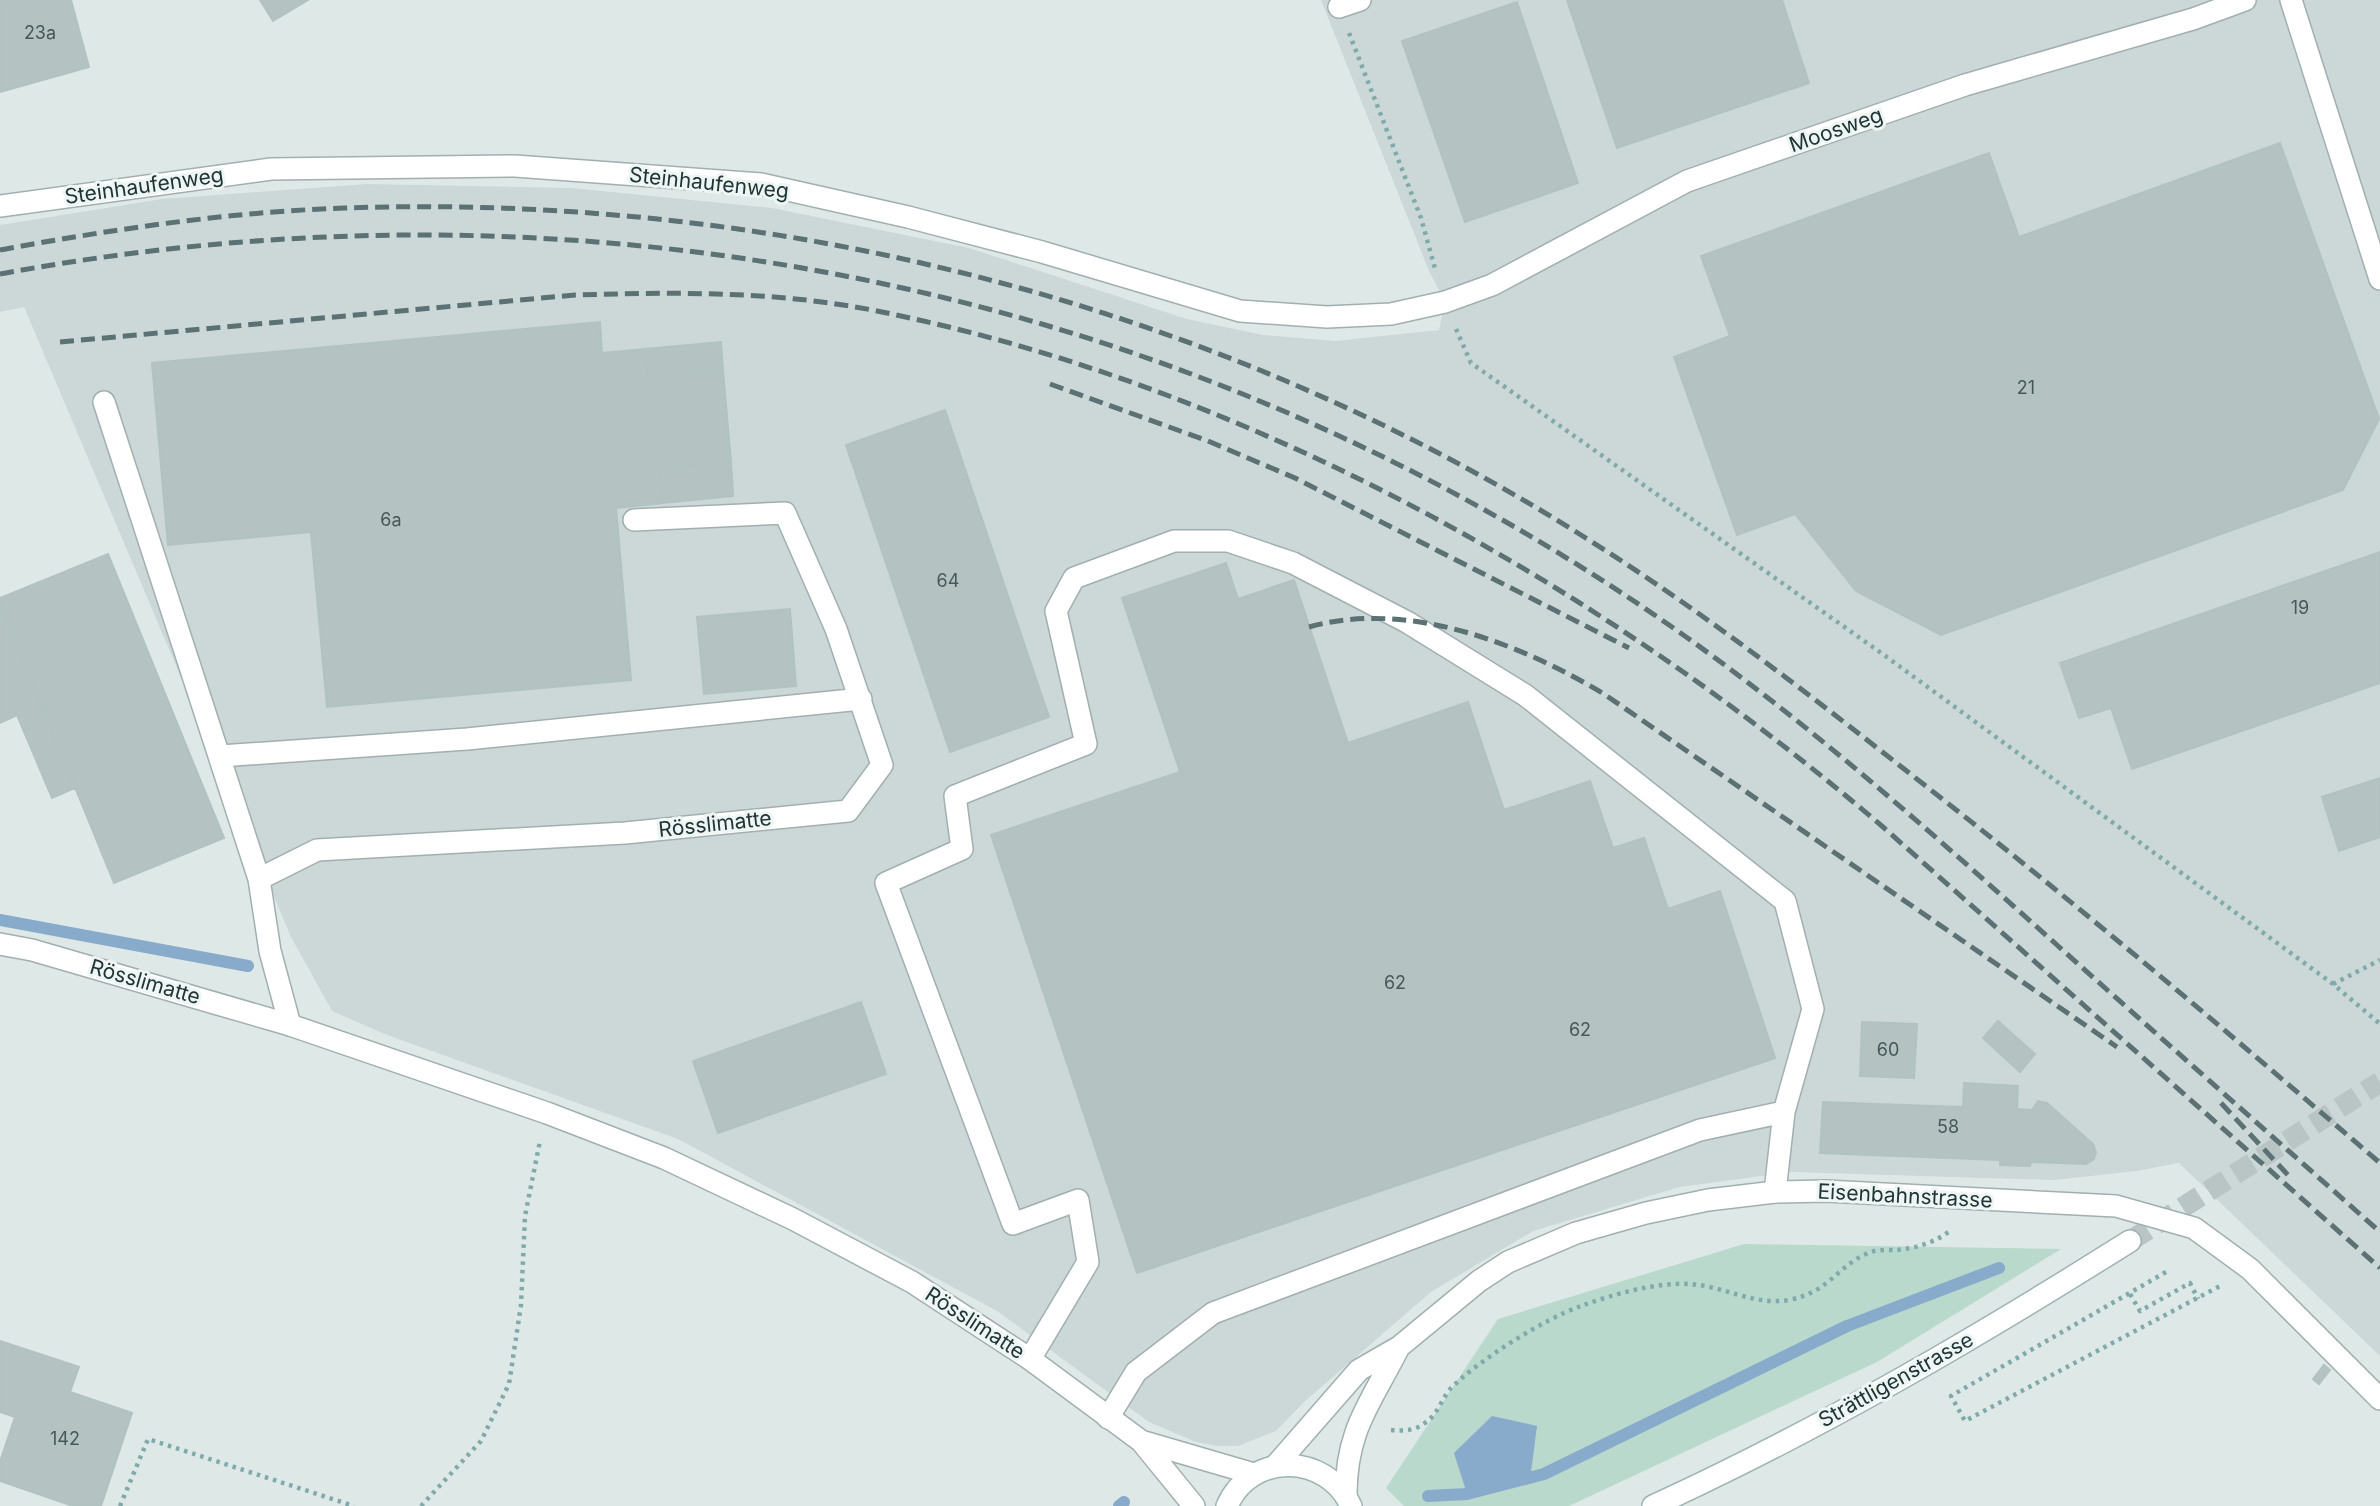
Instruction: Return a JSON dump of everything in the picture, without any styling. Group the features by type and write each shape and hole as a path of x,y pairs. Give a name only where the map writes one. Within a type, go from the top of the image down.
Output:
{"street":[{"path":"1339,7 1360,0"},
{"name":"Moosweg","path":"1445,303 1492,285 1687,181 1965,85 2193,19 2245,0"},
{"path":"2291,0 2380,279"},
{"name":"Steinhaufenweg","path":"0,206 271,169 529,167 761,184 908,217 1042,252 1240,312 1327,317 1391,314 1445,303"},
{"path":"104,402 259,879 270,951 290,1025"},
{"name":"Rösslimatte","path":"259,879 317,850 625,833 848,811 882,765 836,629 785,513 634,520"},
{"path":"1030,1359 1088,1262 1078,1200 1013,1224 886,883 961,849 954,796 1086,744 1056,611 1074,578 1174,541 1228,541 1293,563 1407,622 1525,695 1785,901 1813,1009 1784,1112 1775,1192"},
{"path":"220,755 467,739 861,699"},
{"name":"Rösslimatte","path":"0,943 58,957 290,1025 547,1113 664,1158 793,1219 912,1282 1030,1359 1141,1441 1194,1506"},
{"path":"1108,1418 1136,1372 1213,1312 1700,1130 1784,1112"},
{"name":"Eisenbahnstrasse","path":"1276,1465 1359,1370 1399,1347 1479,1281 1508,1262 1576,1233 1646,1213 1708,1200 1775,1192 1826,1191 2116,1206 2194,1228 2250,1269 2380,1399"},
{"name":"Strättligenstrasse","path":"1653,1506 1875,1394 2130,1241"},
{"name":"Eisenbahnstrasse","path":"1349,1501 1346,1468 1356,1425 1399,1347"},
{"name":"Rösslimatte","path":"1141,1441 1254,1474"},
{"path":"1227,1506 1239,1487 1254,1474 1276,1465 1308,1466 1323,1473 1349,1501"}],"path":[{"path":"1339,7 1421,218 1445,303 1471,363 1884,655 2333,984 2380,1024"},
{"path":"2333,984 2380,960"},
{"path":"421,1506 481,1441 509,1384 521,1304 524,1216 547,1113"},
{"path":"1382,1430 1405,1431 1428,1422 1449,1390 1469,1373 1536,1328 1580,1306 1669,1285 1691,1284 1765,1301 1809,1295 1865,1254 1910,1248 1939,1239 1989,1200"},
{"path":"2166,1272 1951,1396 1965,1421 2250,1269"},
{"path":"2130,1294 2140,1311 2190,1283 2198,1299"},
{"path":"120,1506 148,1439 354,1506"}],"shaded area":[{"path":"1321,0 2380,0 2380,1356 2179,1163 2137,1171 2054,1180 1791,1172 1680,1187 1533,1231 1431,1292 1304,1402 1276,1431 1238,1446 1217,1446 1196,1442 1149,1422 997,1311 678,1139 387,1035 332,1011 291,937 24,307 0,312 0,225 162,199 367,184 572,188 772,208 969,248 1187,319 1263,335 1335,341 1439,330 1445,302 1429,271"}],"green space":[{"path":"1744,1244 2061,1249 1877,1362 1569,1506 1404,1506 1386,1488 1498,1319"}],"water":[{"path":"1492,1416 1537,1426 1530,1479 1467,1494 1454,1453"}],"building":[{"path":"0,0 71,0 89,67 0,92"},
{"path":"260,0 308,0 273,21"},
{"path":"1567,0 1782,0 1809,83 1617,148"},
{"path":"1517,2 1578,183 1465,222 1402,41"},
{"path":"2280,143 2379,419 2343,490 1941,635 1856,591 1795,514 1737,535 1674,357 1730,336 1701,256 1989,153 2019,237"},
{"path":"600,322 602,353 645,349 647,378 723,371 731,462 660,468 663,503 616,508 631,680 327,707 311,532 168,545 152,363"},
{"path":"721,342 723,371 647,378 645,349"},
{"path":"945,410 1049,717 950,752 846,445"},
{"path":"731,462 733,496 663,503 660,468"},
{"path":"2380,552 2380,683 2132,769 2111,708 2079,718 2060,663"},
{"path":"108,554 224,838 114,883 0,603 0,598"},
{"path":"1226,563 1238,599 1294,580 1348,743 1468,702 1504,810 1590,781 1613,848 1644,838 1668,909 1720,891 1775,1058 1137,1273 991,835 1180,772 1122,598"},
{"path":"0,603 75,788 52,798 17,715 0,723"},
{"path":"790,609 796,686 704,694 697,617"},
{"path":"2380,778 2380,837 2339,851 2322,797"},
{"path":"861,1002 886,1074 718,1133 693,1061"},
{"path":"1998,1021 2035,1054 2020,1072 1983,1038"},
{"path":"1862,1022 1917,1024 1914,1078 1860,1076"},
{"path":"1964,1083 2018,1086 2017,1109 2032,1110 2038,1101 2047,1103 2093,1144 2096,1152 2094,1159 2086,1164 2031,1162 2030,1166 2000,1165 2000,1160 1820,1153 1823,1102 1963,1107"},
{"path":"0,1341 79,1367 70,1392 132,1413 101,1506 73,1506 0,1481 0,1462 15,1417 0,1412"},
{"path":"2324,1365 2330,1370 2319,1384 2313,1379"}],"waterway":[{"path":"0,920 248,966"},
{"path":"1428,1496 1467,1494 1544,1474 1847,1326 1999,1268"},
{"path":"1119,1506 1124,1502"}],"tunnel":[{"path":"2130,1241 2380,1082"}],"railway":[{"path":"0,250 86,235 258,213 345,208 507,208 669,220 829,244 987,279 1143,326 1294,384 1440,454 1581,535 1671,594 1800,689 1985,833 2156,972 2380,1163"},
{"path":"0,274 220,244 440,235 658,248 872,281 1082,336 1286,412 1483,509 1672,627 1723,663 1821,740 1917,821 2380,1232"},
{"path":"60,342 575,295 724,294 798,299 872,310 1010,343 1146,387 1280,442 1410,505 1536,576 1657,654 1773,738 1883,827 2380,1268"},
{"path":"1050,384 1208,441 1295,478 1629,648"},
{"path":"1309,627 1347,620 1385,619 1424,623 1500,643 1572,676 1604,694 2117,1047"},
{"path":"2221,1103 2288,1175"}]}
